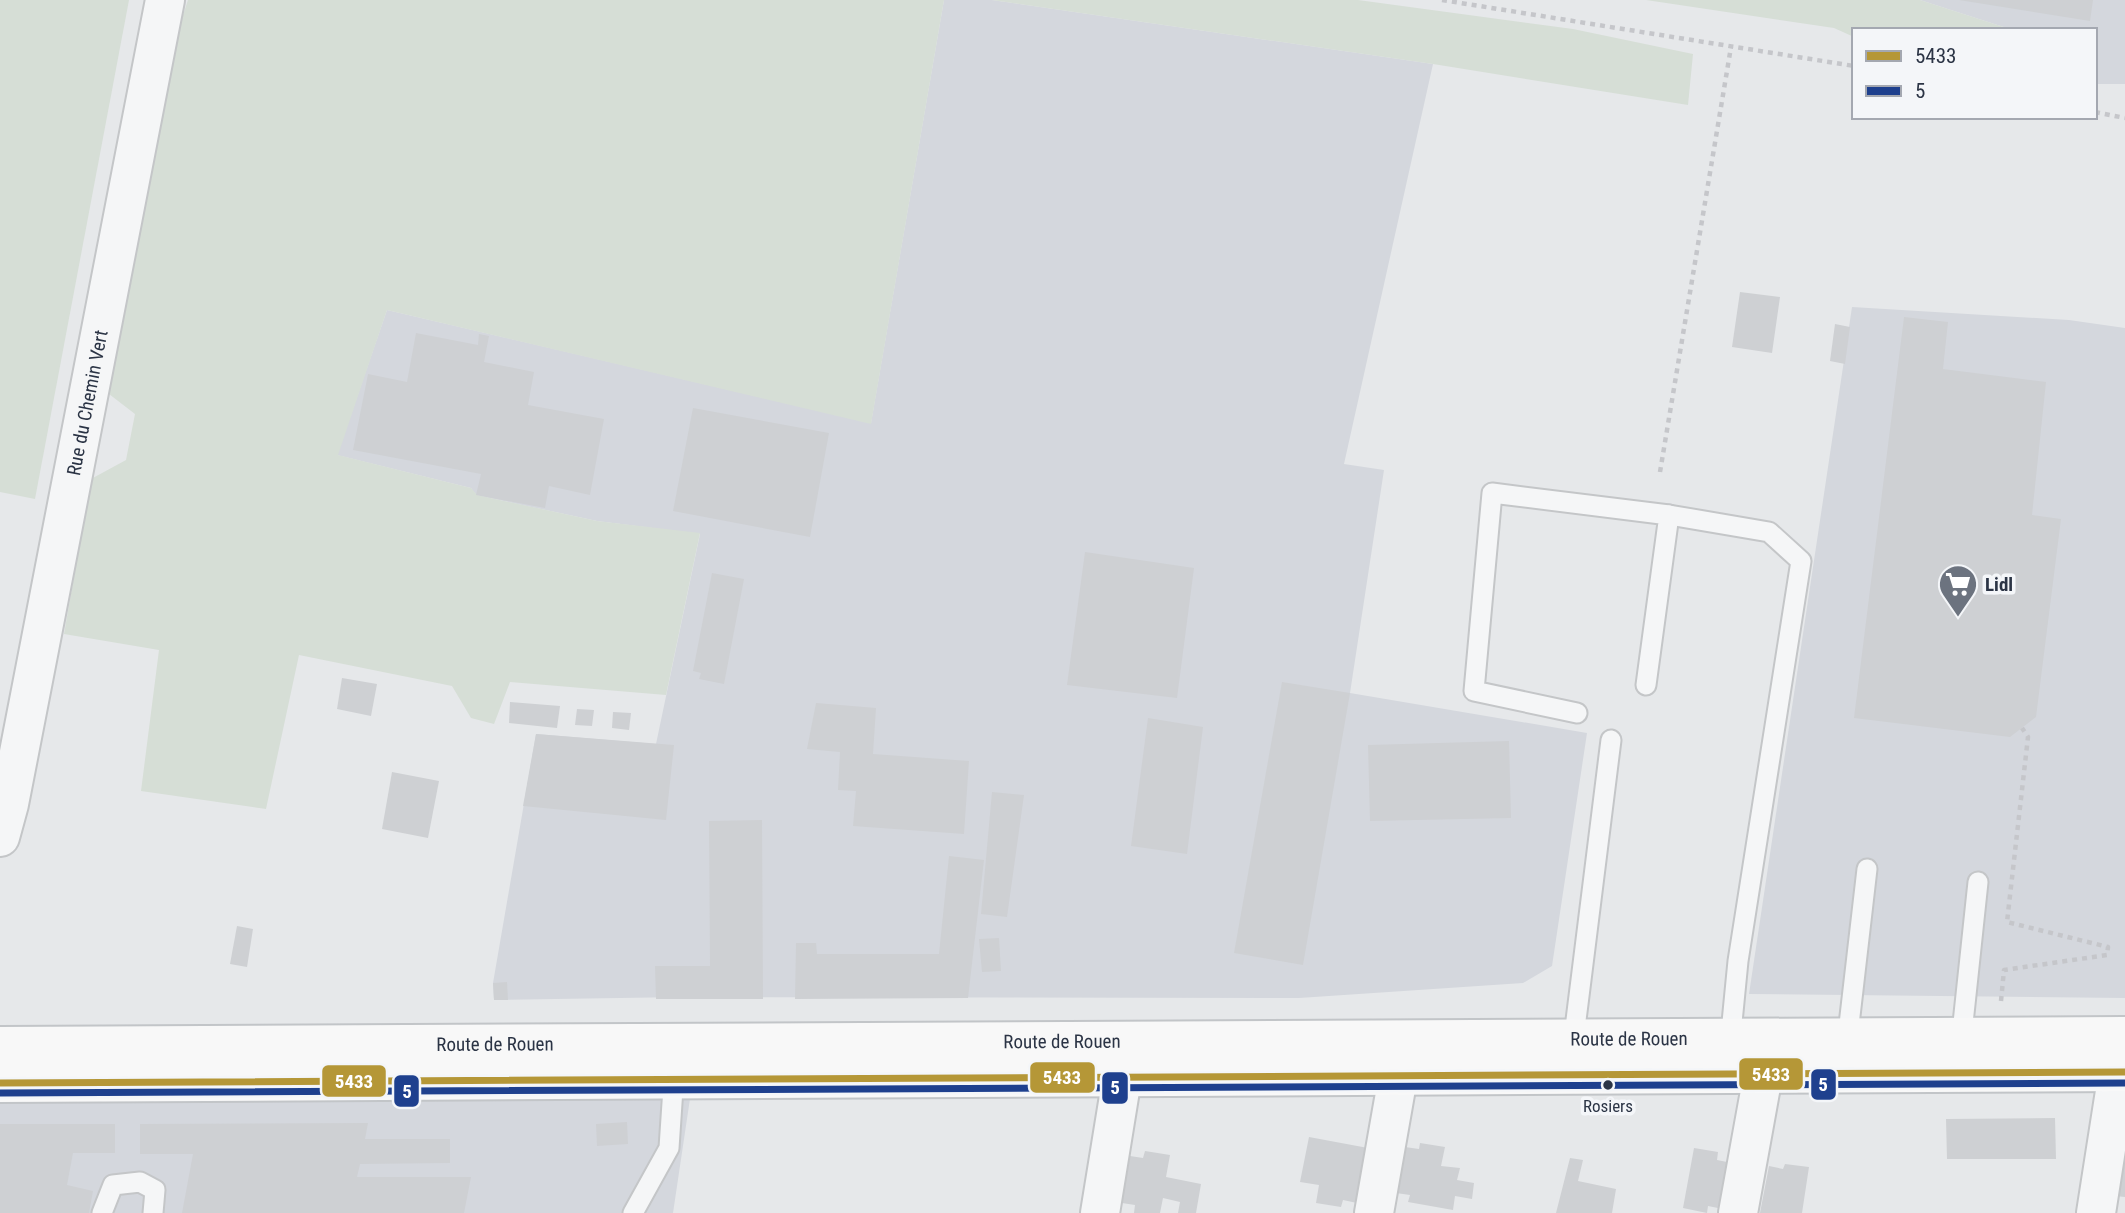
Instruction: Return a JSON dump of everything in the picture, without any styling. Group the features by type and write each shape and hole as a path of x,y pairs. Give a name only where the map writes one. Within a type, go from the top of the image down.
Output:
{"main road":[{"name":"Route de Rouen","path":"0,1083 1122,1078 1395,1057 1573,1039 1961,1037 2121,1054"},
{"name":"Route de Rouen","path":"0,1046 1124,1040 1395,1057 1569,1076 1958,1074 2121,1054"}],"street":[{"name":"Rue du Chemin Vert","path":"3,816 164,0"},
{"path":"1738,1213 1747,1038"},
{"path":"1100,1213 1122,1078 1124,1040"},
{"path":"2096,1213 2121,1054"},
{"path":"1374,1213 1395,1057"}],"lane":[{"path":"1577,713 1474,691 1492,493 1669,515 1769,532 1801,561 1738,961 1747,1038"},
{"path":"1646,685 1669,515"},
{"path":"1569,1076 1611,740"},
{"path":"1843,1075 1867,869"},
{"path":"1958,1074 1978,882"},
{"path":"366,1082 368,1042"},
{"path":"633,1213 670,1148 676,1042"},
{"path":"103,1213 113,1185 141,1182 155,1190 153,1213"}],"path":[{"path":"1442,0 1852,66"},
{"path":"1660,472 1731,47"},
{"path":"2097,112 2125,118"},
{"path":"2013,1004 2001,1004 2004,970 2107,955 2108,947 2007,922 2028,737 2022,728"}],"shaded area":[{"path":"0,0 129,0 35,499 0,492"},
{"path":"188,0 944,0 871,424 387,310 338,455 471,488 477,495 597,521 700,533 666,695 510,682 494,724 471,718 452,686 299,655 266,809 141,791 159,650 64,634 91,479 126,460 135,414 109,394 118,325 174,42"},
{"path":"944,0 992,0 1433,64 1344,464 1384,470 1350,693 1587,733 1552,966 1523,983 1299,998 683,997 494,1000 493,983 536,734 656,744 700,534 597,521 476,495 471,488 337,455 387,310 871,423"},
{"path":"992,0 1358,0 1573,29 1693,54 1688,105 1433,64"},
{"path":"1646,0 1920,0 2007,28 1852,28 1852,36 1834,28"},
{"path":"1920,0 2125,0 2125,84 2097,84 2097,28 2007,28"},
{"path":"1852,307 2069,320 2125,328 2125,998 1749,994"},
{"path":"691,1092 673,1213 0,1213 0,1103"}],"building":[{"path":"1959,0 2093,0 2090,21"},
{"path":"1740,292 1780,297 1772,353 1732,347"},
{"name":"Lidl","path":"1904,317 1948,322 1943,369 2046,382 2032,515 2061,519 2036,717 2010,737 1854,718"},
{"path":"1835,324 1850,327 1845,364 1830,361"},
{"path":"416,333 478,345 479,334 489,336 484,362 534,372 528,405 604,419 590,495 549,486 545,508 476,495 481,474 353,450 368,374 407,382"},
{"path":"693,408 829,433 810,537 673,511"},
{"path":"1085,552 1194,568 1177,698 1067,685"},
{"path":"712,573 744,579 724,684 699,679 701,673 693,671"},
{"path":"342,678 377,684 371,716 337,709"},
{"path":"1282,682 1350,693 1303,965 1234,953"},
{"path":"510,702 560,706 557,728 509,723"},
{"path":"816,703 876,708 873,754 969,761 964,834 853,826 856,791 838,790 840,752 807,749"},
{"path":"577,709 594,710 592,726 575,725"},
{"path":"613,712 631,713 629,730 612,728"},
{"path":"1148,718 1203,727 1187,854 1131,846"},
{"path":"536,734 674,745 666,820 523,806"},
{"path":"1509,741 1511,818 1370,821 1368,745"},
{"path":"392,772 439,781 428,838 382,829"},
{"path":"992,792 1024,795 1007,917 981,914"},
{"path":"762,820 763,999 656,999 655,966 710,966 709,821"},
{"path":"949,856 984,860 968,998 795,999 796,943 816,943 817,954 939,954"},
{"path":"237,926 253,929 247,967 230,964"},
{"path":"999,938 1001,971 982,972 979,939"},
{"path":"507,982 508,1000 494,1000 493,983"},
{"path":"2055,1118 2056,1159 1947,1159 1946,1119"},
{"path":"627,1122 628,1144 597,1146 596,1124"},
{"path":"368,1123 365,1139 450,1139 450,1163 360,1164 357,1177 471,1177 464,1213 182,1213 193,1154 140,1154 140,1124"},
{"path":"0,1124 115,1124 115,1153 73,1153 67,1185 93,1191 89,1213 0,1213"},
{"path":"1309,1137 1368,1148 1357,1203 1343,1200 1341,1207 1316,1203 1319,1185 1300,1182"},
{"path":"1420,1143 1445,1147 1441,1166 1460,1168 1457,1180 1474,1183 1472,1199 1455,1196 1453,1210 1408,1202 1410,1195 1396,1193 1405,1147 1419,1149"},
{"path":"2125,1145 2125,1197 2115,1196"},
{"path":"1694,1148 1718,1152 1717,1160 1732,1163 1723,1209 1708,1206 1707,1213 1683,1208"},
{"path":"1145,1151 1170,1155 1166,1177 1201,1184 1196,1213 1178,1213 1180,1202 1163,1198 1160,1213 1134,1213 1135,1205 1122,1203 1130,1156 1143,1158"},
{"path":"1570,1158 1583,1160 1578,1181 1616,1189 1612,1213 1556,1213"},
{"path":"1785,1164 1809,1167 1802,1213 1760,1213 1769,1166 1783,1169"}],"transit line":[{"name":"5433","path":"0,1083 2125,1072"},
{"name":"5","path":"0,1093 2125,1083"}],"place":[{"name":"Lidl","path":"1958,618"},
{"name":"Rosiers","path":"1608,1085"}]}
